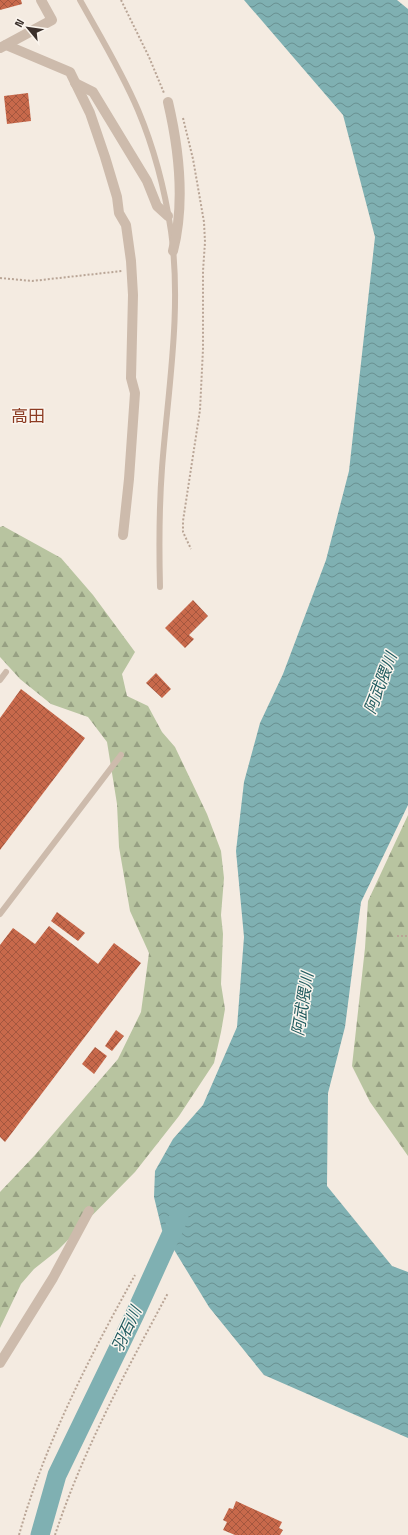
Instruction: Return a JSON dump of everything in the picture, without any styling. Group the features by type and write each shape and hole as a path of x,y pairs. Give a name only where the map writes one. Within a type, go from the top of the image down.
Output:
{"street":[{"path":"3,46 52,20 40,0"},
{"path":"3,46 70,72 90,113 117,197 119,213 126,225 132,268 133,303 131,365 135,392 129,479 123,535"},
{"path":"75,83 93,92 147,180 157,206 168,216"},
{"path":"168,102 175,141 179,198 179,230 173,251"},
{"path":"0,1363 53,1278 89,1211"}],"lane":[{"path":"80,0 138,110 148,135 162,186 173,251 175,337 162,467 159,525 160,587"},
{"path":"0,680 6,672"},
{"path":"0,914 121,755"}],"path":[{"path":"121,0 149,57 168,102"},
{"path":"181,115 193,160 204,222 205,242 203,271 204,349 200,410 183,521 183,532 191,550"},
{"path":"0,278 32,281 81,277 132,268"},
{"path":"397,936 408,936"},
{"path":"20,1535 27,1509 54,1436 106,1328 135,1275"},
{"path":"55,1535 70,1491 111,1402 168,1293"}],"green space":[{"path":"3,526 61,558 93,595 135,652 122,674 127,696 148,706 162,732 175,747 207,814 221,851 224,878 221,915 223,934 221,984 225,1009 214,1063 179,1116 135,1172 58,1250 34,1269 21,1284 0,1328 0,1192 35,1155 118,1059 141,1012 149,953 130,911 119,847 117,804 107,742 88,717 51,704 20,679 0,657 0,527"},
{"path":"408,815 408,1156 370,1102 352,1066 365,948 368,901"}],"water":[{"name":"阿武隈川","path":"244,0 397,0 408,9 408,805 361,902 345,1027 328,1093 327,1186 392,1266 408,1272 408,1438 264,1375 209,1307 162,1230 154,1197 155,1171 173,1139 203,1105 237,1027 244,937 236,851 244,782 260,723 283,674 326,560 349,471 375,237 343,115"}],"building":[{"path":"0,0 21,0 22,4 0,10"},
{"path":"28,93 31,121 7,124 4,96"},
{"path":"193,600 208,616 189,635 194,639 185,648 165,628"},
{"path":"156,673 171,689 162,698 146,683"},
{"path":"21,689 85,738 0,850 0,718"},
{"path":"57,912 85,933 78,941 51,921"},
{"path":"49,926 98,964 114,943 141,963 5,1142 0,1137 0,945 13,928 35,944"},
{"path":"116,1030 124,1036 112,1051 105,1046"},
{"path":"95,1047 107,1056 94,1074 82,1064"},
{"path":"236,1501 282,1522 279,1528 283,1530 280,1535 235,1535 223,1530 227,1522 223,1520 229,1508 233,1509"}],"waterway":[{"name":"羽石川","path":"40,1535 57,1475 135,1314 179,1217"}],"district":[{"name":"高田","path":"28,416"}]}
